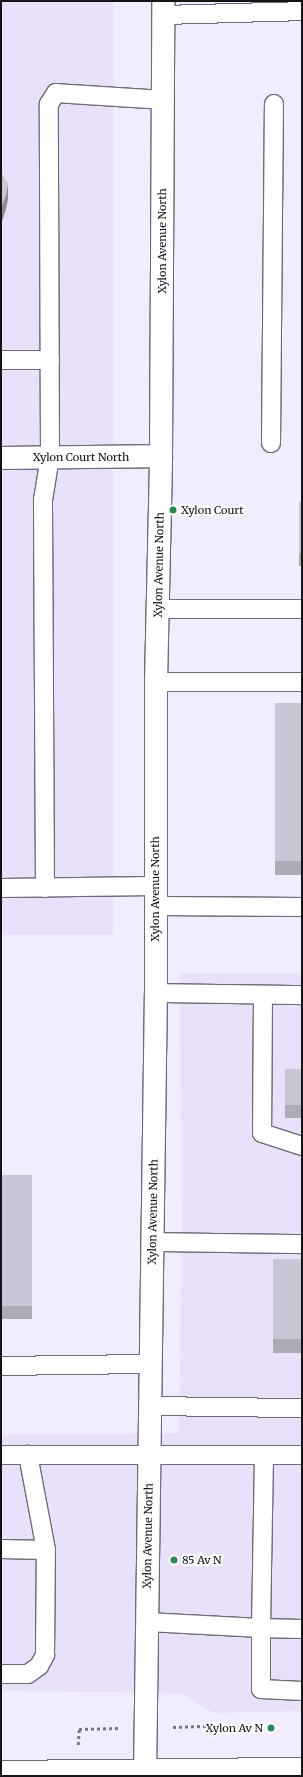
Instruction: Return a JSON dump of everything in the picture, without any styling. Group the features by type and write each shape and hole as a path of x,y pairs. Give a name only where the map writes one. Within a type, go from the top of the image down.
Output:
{"street":[{"name":"Xylon Avenue North","path":"145,1773 156,993 156,682 160,456 163,8"},
{"name":"Xylon Court North","path":"1,458 160,456"},
{"path":"1,1772 145,1773 302,1769"}],"lane":[{"path":"163,8 257,7 302,11"},
{"path":"45,888 43,500 50,457 49,104 56,93 163,100"},
{"path":"271,443 274,104"},
{"path":"1,360 50,360"},
{"path":"158,609 302,609"},
{"path":"156,682 302,682"},
{"path":"1,888 45,888 302,906"},
{"path":"156,993 302,995"},
{"path":"263,994 262,1134 302,1146"},
{"path":"152,1242 302,1244"},
{"path":"1,1366 151,1364"},
{"path":"150,1406 302,1408"},
{"path":"1,1455 302,1455"},
{"path":"1,1674 28,1674 39,1666 45,1655 46,1550 28,1455"},
{"path":"264,1455 261,1689 302,1691"},
{"path":"1,1549 46,1550"},
{"path":"147,1622 302,1629"}],"shaded area":[{"path":"1,1 113,1 113,935 1,935"},
{"path":"180,973 302,973 302,1711 214,1713 180,1693 1,1691 1,1435 179,1433 182,1229"}],"building":[{"path":"1,172 8,184 2,206 1,206"},
{"path":"299,502 302,502 302,553 299,553"},
{"path":"275,703 302,703 302,861 275,861"},
{"path":"285,1069 302,1069 302,1105 285,1105"},
{"path":"1,1175 32,1175 32,1306 1,1306"},
{"path":"273,1259 302,1259 302,1339 273,1339"}],"place":[{"name":"Xylon Court","path":"173,510"},
{"name":"85 Av N","path":"174,1560"},
{"name":"Xylon Av N","path":"271,1728"}]}
